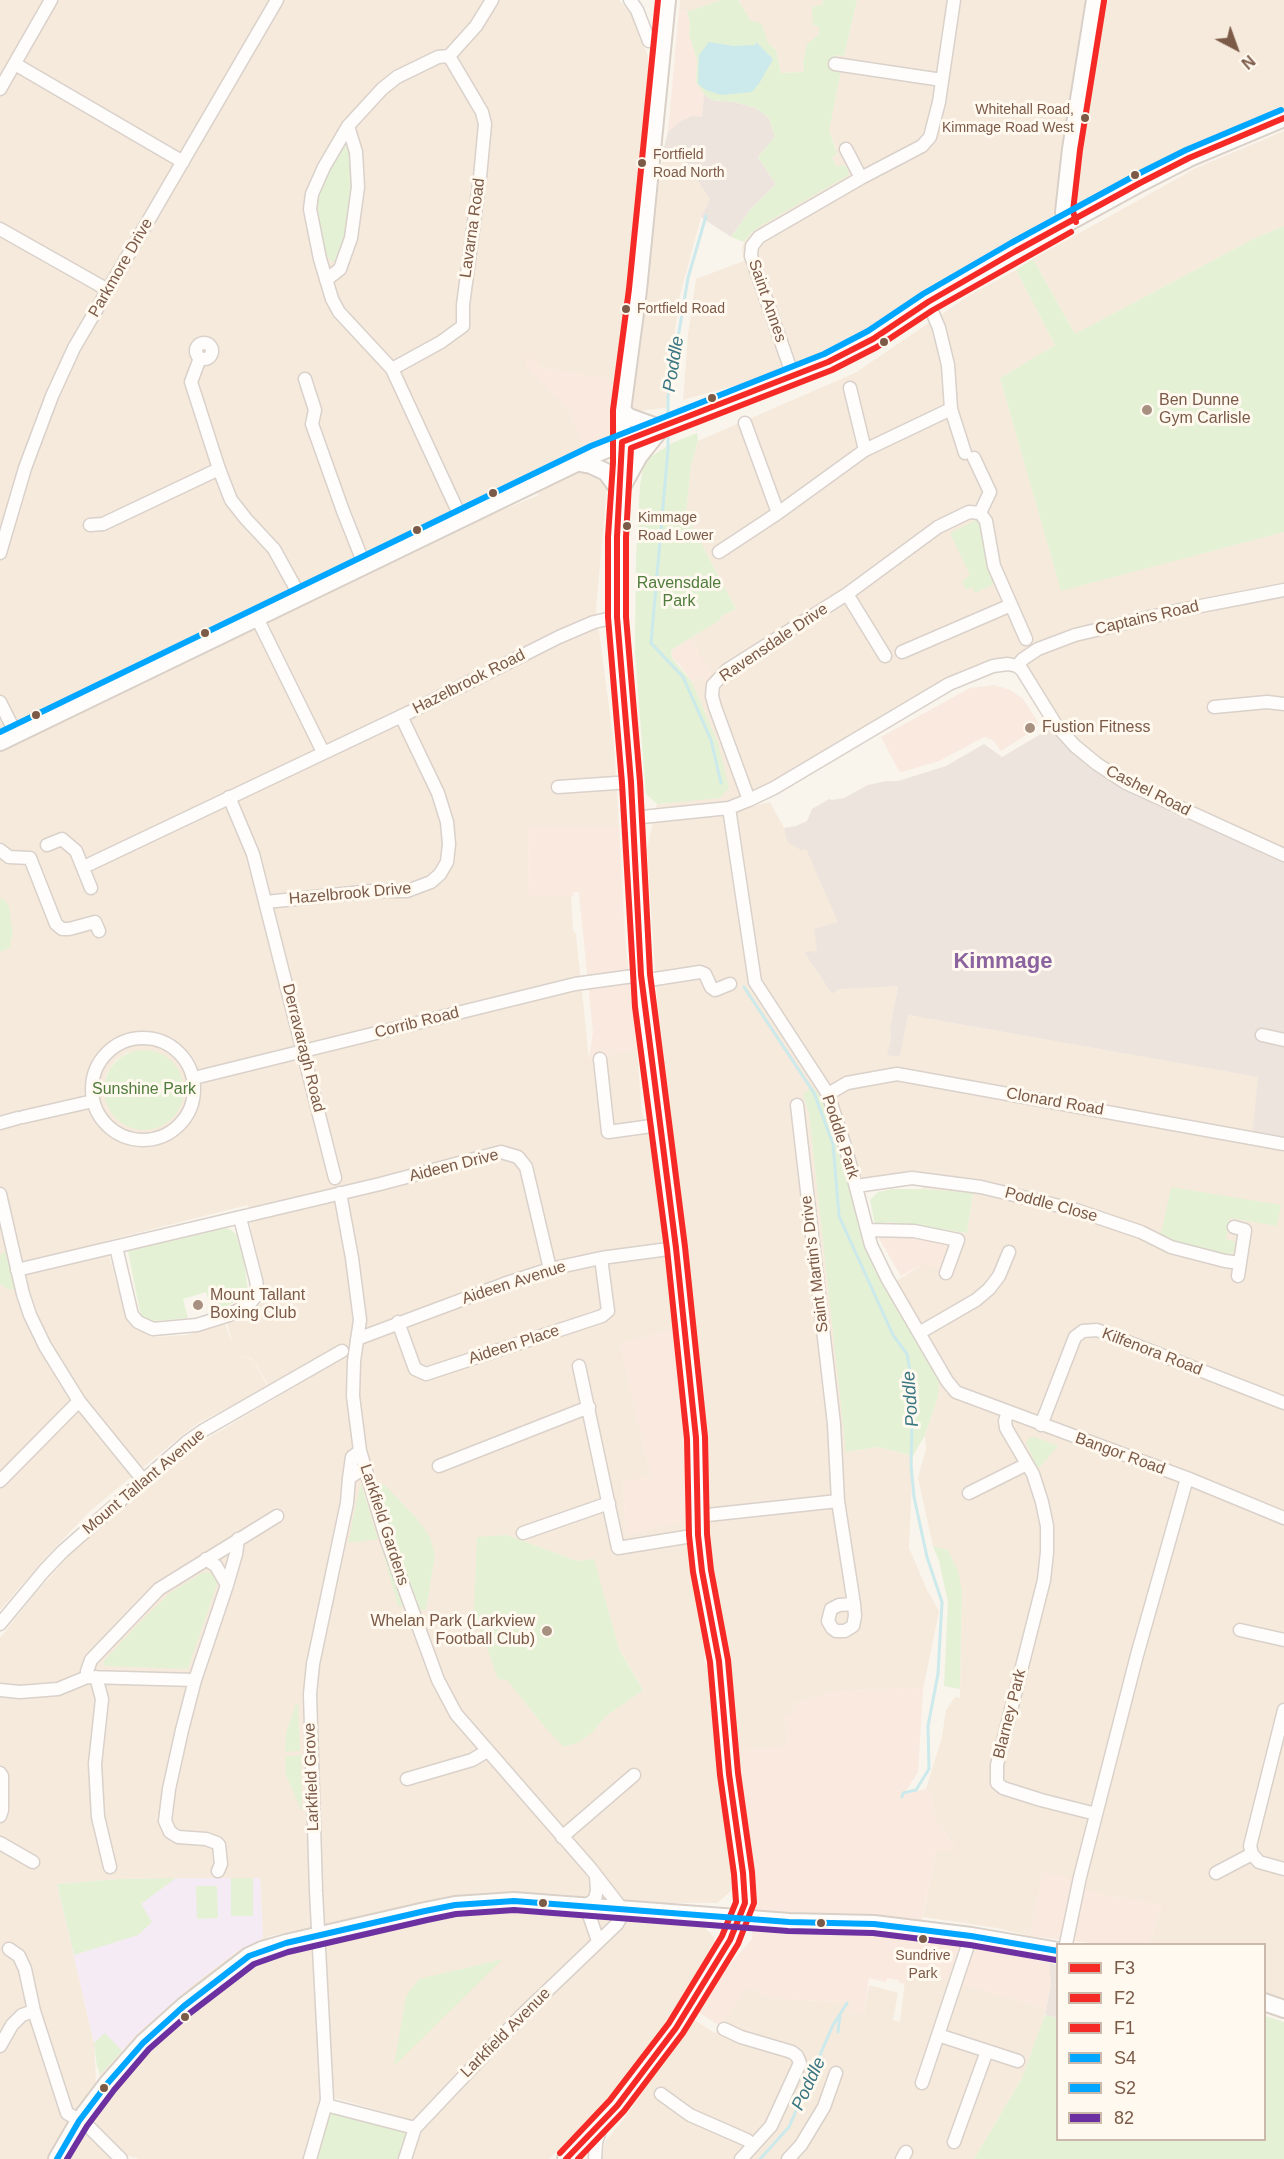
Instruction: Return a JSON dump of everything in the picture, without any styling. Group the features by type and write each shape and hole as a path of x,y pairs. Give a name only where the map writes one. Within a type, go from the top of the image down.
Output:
{"main road":[{"path":"578,2155 676,2028 706,1981 741,1917 745,1903 729,1774 719,1661 702,1571 698,1534 696,1438 676,1248 641,978 631,783 617,617 617,537 622,411 638,290 667,0"},
{"path":"1067,224 1064,212 1071,149 1095,0"},
{"path":"0,742 364,564 622,442 828,362 873,339 928,302 1189,158 1284,118"},
{"path":"622,411 629,417 666,425"},
{"path":"620,491 639,456 666,425"},
{"path":"580,463 606,472 620,491"},
{"path":"57,2159 79,2121 107,2084 143,2043 215,1980 262,1950 425,1911 465,1904 514,1901 789,1922 874,1924 971,1936 1056,1951"},
{"path":"1266,2003 1284,2008"}],"street":[{"path":"0,89 51,0"},
{"path":"461,518 392,369 339,312 332,299 310,209 312,194 324,167 348,126 382,89 397,77 438,57 449,56 476,26 492,0"},
{"path":"630,0 637,10 649,41"},
{"name":"Saint Annes","path":"793,376 751,256 752,246 759,237 922,146 930,137 939,102 954,0"},
{"name":"Parkmore Drive","path":"0,553 25,468 52,396 74,348 274,1"},
{"name":"Lavarna Road","path":"392,369 441,342 463,326 463,305 485,124 482,112 449,56"},
{"path":"15,64 183,162"},
{"path":"836,64 942,80"},
{"path":"326,280 340,269 351,238 358,187 357,152 348,126"},
{"path":"846,148 861,178"},
{"path":"0,229 108,290"},
{"path":"928,302 939,328 948,365 951,409 970,456 990,492 980,513"},
{"path":"907,316 935,318"},
{"path":"200,358 192,382 231,500 274,549 300,596"},
{"path":"305,379 315,410 312,424 342,511 364,564"},
{"path":"850,388 865,450"},
{"path":"719,552 778,513 865,450 951,409"},
{"path":"745,423 778,513"},
{"path":"90,525 103,524 219,469"},
{"path":"885,656 847,594 938,527 969,512 980,513 986,521 994,566 1026,639"},
{"name":"Captains Road","path":"1017,666 1038,649 1075,635 1180,610 1284,590"},
{"name":"Ravensdale Drive","path":"749,800 715,707 712,696 714,685 728,670 847,594"},
{"path":"902,652 1011,605"},
{"name":"Hazelbrook Road","path":"90,864 401,716 559,637 594,622 617,617"},
{"path":"257,618 323,752"},
{"path":"632,818 729,808 774,788 949,684 993,666 1008,664 1017,666"},
{"name":"Cashel Road","path":"1017,666 1028,678 1056,724 1075,746 1096,764 1126,783 1284,854"},
{"path":"0,702 16,734"},
{"path":"1214,707 1266,702 1284,704"},
{"name":"Hazelbrook Drive","path":"266,902 372,891 407,891 431,882 440,874 447,862 449,844 447,822 438,793 401,716"},
{"path":"558,787 631,783"},
{"name":"Hazelbrook Drive","path":"230,797 254,854 270,919"},
{"name":"Poddle Park","path":"729,808 755,982 828,1094 871,1245 887,1278 956,1392"},
{"path":"47,845 62,839 76,851 91,888"},
{"path":"0,850 19,859 30,858 56,924 62,929 95,922 99,931"},
{"name":"Derravaragh Road","path":"270,919 335,1178"},
{"name":"Corrib Road","path":"194,1078 575,984 700,972 705,974 711,987 715,990 730,984"},
{"path":"1262,1035 1284,1040"},
{"path":"138,1038 163,1041 174,1047 186,1061 194,1078 195,1096 189,1113 178,1127 164,1137 146,1141 128,1138 112,1130 100,1117 93,1101 93,1076 105,1054 120,1044 138,1038"},
{"path":"600,1059 608,1132 660,1125"},
{"name":"Clonard Road","path":"828,1094 847,1083 897,1074 1284,1144"},
{"path":"0,1123 93,1101"},
{"name":"Saint Martin's Drive","path":"797,1105 834,1424 838,1501 854,1604"},
{"name":"Aideen Drive","path":"17,1270 380,1184 501,1152 518,1157 526,1167 550,1269"},
{"name":"Poddle Close","path":"856,1186 912,1178 981,1187 1076,1210 1142,1232 1170,1247 1240,1263"},
{"path":"340,1193 358,1300 360,1320 357,1339"},
{"path":"0,1194 30,1315 45,1346 79,1401 143,1480"},
{"path":"116,1247 132,1315 138,1322 153,1329 197,1325 229,1315 248,1305 258,1294 240,1218"},
{"path":"1234,1227 1245,1230 1238,1276"},
{"path":"867,1230 914,1231 958,1240 946,1273"},
{"name":"Aideen Avenue","path":"357,1339 398,1322 550,1269 601,1258 676,1248"},
{"path":"919,1333 976,1300 990,1289 999,1263 1010,1252"},
{"name":"Aideen Place","path":"398,1322 415,1369 426,1374 602,1316 608,1311 601,1258"},
{"name":"Kilfenora Road","path":"1041,1425 1070,1346 1083,1331 1097,1330 1284,1403"},
{"name":"Larkfield Gardens","path":"357,1339 354,1361 356,1421 360,1451 388,1542 438,1680 456,1714 596,1875 622,1909"},
{"name":"Mount Tallant Avenue","path":"0,1624 50,1565 187,1442 342,1351"},
{"path":"579,1366 618,1548 698,1534"},
{"name":"Bangor Road","path":"956,1392 1187,1478 1284,1518"},
{"path":"0,1481 79,1401"},
{"path":"439,1466 589,1407"},
{"path":"969,1492 1027,1464 1006,1428 1005,1421 1008,1412"},
{"name":"Larkfield Grove","path":"310,2159 326,2104 310,1694 313,1664 348,1503 352,1457 360,1451"},
{"name":"Blarney Park","path":"1027,1464 1042,1502 1047,1526 1044,1580 997,1765 997,1783 1003,1788 1031,1797 1096,1814"},
{"path":"349,1478 365,1467"},
{"path":"1066,1943 1096,1814 1187,1478"},
{"path":"698,1516 838,1501"},
{"path":"523,1533 609,1503"},
{"path":"110,1867 98,1817 95,1764 102,1699 87,1671 91,1660 153,1594 277,1516"},
{"path":"218,1871 221,1864 217,1843 207,1839 177,1837 170,1832 165,1821 169,1789 195,1680 227,1585 238,1539"},
{"path":"206,1559 216,1566 227,1585"},
{"path":"1240,1630 1284,1640"},
{"path":"0,1690 20,1692 58,1689 92,1677 195,1680"},
{"path":"1284,1710 1280,1746 1250,1846 1252,1854 1259,1862 1284,1869"},
{"path":"407,1779 472,1760 487,1751"},
{"path":"0,1773 2,1810 0,1816"},
{"path":"562,1837 634,1775"},
{"path":"0,1843 33,1862"},
{"path":"1216,1873 1252,1854"},
{"path":"596,1875 595,1899 586,1906 598,1941"},
{"name":"Larkfield Avenue","path":"415,2128 481,2057 617,1924 622,1909"},
{"path":"922,2083 971,1936"},
{"path":"9,1949 20,1956 25,1969 34,2011 63,2106 67,2113 87,2125 121,2159"},
{"path":"0,2046 12,2025 22,2015 34,2011"},
{"path":"724,2029 741,2037 792,2052 800,2063 771,2126 741,2159"},
{"path":"938,2035 1018,2061"},
{"path":"954,2142 987,2051"},
{"path":"788,2159 801,2145 824,2107 836,2073"},
{"path":"662,2094 690,2115 747,2140 753,2145"},
{"path":"326,2104 415,2128 405,2159"},
{"path":"595,2159 596,2143 603,2122"}],"shaded area":[{"path":"0,0 619,0 631,13 648,56 649,91 638,207 616,380 542,368 526,355 526,366 568,409 596,473 607,487 596,608 614,746 619,826 529,826 528,895 571,896 589,1059 637,1050 642,1114 653,1137 657,1156 666,1242 676,1247 683,1233 660,1041 647,849 657,804 664,804 718,743 692,682 701,677 698,651 690,638 720,620 721,616 736,609 686,514 691,465 698,441 855,373 970,295 1016,270 1055,345 1000,378 1061,590 1284,532 1284,855 1126,783 1075,746 1023,671 990,665 737,810 770,802 784,828 787,842 806,849 839,922 817,952 804,952 832,994 840,989 898,985 890,1028 891,1040 888,1055 900,1057 908,1015 1259,1077 1252,1138 1284,1144 1284,2009 1266,2002 1266,1943 1149,1943 1162,1905 1103,1895 1068,1886 1070,1878 1043,1873 1030,1936 997,1928 923,1917 936,1850 957,1850 935,1819 930,1793 926,1789 942,1737 946,1710 955,1697 960,1698 962,1591 948,1550 933,1546 918,1478 926,1449 925,1435 938,1397 887,1287 923,1264 877,1235 875,1225 889,1222 967,1233 973,1194 923,1189 912,1178 856,1186 803,1096 809,1113 847,1452 878,1447 913,1456 909,1548 927,1590 939,1611 923,1689 833,1692 794,1704 792,1715 785,1715 788,1746 736,1752 735,1720 702,1574 698,1609 706,1647 704,1661 711,1670 719,1769 735,1880 731,1891 717,1903 629,1903 560,1894 499,1892 445,1897 266,1937 347,1939 474,1913 560,1913 704,1927 714,1937 715,1948 671,2019 617,2090 549,2159 413,2159 423,2123 324,2095 304,2159 140,2159 126,2155 92,2120 100,2075 137,2034 195,1983 239,1950 263,1938 260,1878 178,1878 119,1879 57,1884 94,2043 96,2084 63,2131 47,2159 0,2159 0,1638 67,1558 123,1508 203,1441 306,1380 271,1390 253,1359 236,1355 253,1360 268,1387 198,1423 89,1512 0,1610 0,751 432,539 539,495 530,479 0,733","holes":["128,1052 184,1088 180,1107 105,1077 115,1061","248,1205 251,1230 266,1290 261,1303 227,1323 233,1344 225,1324 186,1335 156,1337 133,1328 127,1321 105,1241","676,1251 693,1325 707,1450 710,1502 698,1534 689,1519 626,1535 623,1482 651,1476 620,1344 675,1329","360,1476 435,1555 426,1610 382,1538","507,1535 577,1561 593,1559 619,1649 643,1689 605,1717 593,1732 542,1724 507,1679"]},
{"path":"680,0 721,0 687,12 679,11"},
{"path":"739,0 823,0 819,34 803,63 804,72 781,73 776,50 746,15"},
{"path":"857,0 1089,0 1052,222 839,346 787,371 683,400 688,335 696,279 744,261 742,248 751,233 837,167 832,158 836,148 829,131 840,71 833,70 837,55 844,56"},
{"path":"1102,0 1284,0 1284,109 1183,151 1081,202 1077,199 1083,131"},
{"path":"679,11 687,12 690,23 689,34 697,60 696,82 704,94 702,117 668,132"},
{"path":"704,94 712,100 734,102 756,108 769,118 775,137 758,157 776,184 751,209 731,237 701,217 710,199 682,158 663,151 668,132 681,121 692,116 702,117"},
{"path":"1284,131 1284,226 1253,239 1075,334 1033,259 1196,168"},
{"path":"663,151 682,158 710,199 701,217 679,299 666,408 636,411 630,406"},
{"path":"526,354 542,368 616,380 612,437 586,451 568,409 526,366"},
{"path":"690,638 713,676 704,682 701,677 692,682 672,658 671,650"},
{"path":"994,685 1010,690 1023,699 1038,722 1037,728 1001,751 993,740 984,737 939,761 899,771 881,737 970,688"},
{"path":"1056,725 1097,764 1284,855 1284,1144 1252,1138 1258,1077 908,1015 900,1057 887,1055 898,986 840,989 832,994 804,952 817,951 814,929 838,922 806,849 801,850 787,842 784,828 807,821 812,809 829,799 844,798 868,785 898,781 946,766 984,744 1002,757"},
{"path":"529,826 619,826 625,938 637,1050 589,1059 593,1032 579,892 573,892 573,896 528,896"},
{"path":"877,1235 930,1238 947,1243 940,1269 923,1264 901,1276"},
{"path":"675,1329 686,1440 689,1519 626,1535 623,1481 651,1476 620,1344"},
{"path":"923,1689 918,1772 904,1794 926,1789 930,1793 935,1819 957,1850 936,1850 920,1929 971,1936 980,1948 1049,1963 1051,1984 1046,2009 964,1984 907,1973 906,1984 887,1978 886,1982 869,1978 864,2014 850,2012 852,2003 770,1998 748,1986 720,2026 698,2012 724,1971 752,1939 755,1892 736,1752 788,1746 785,1715 792,1715 794,1704 833,1692"},
{"path":"1043,1872 1070,1878 1069,1886 1103,1895 1162,1905 1149,1943 1090,1943 1030,1936"},
{"path":"260,1878 263,1938 239,1950 195,1983 137,2034 100,2075 57,1884 119,1879"},
{"path":"1049,1963 1056,1965 1056,2018 1045,2015 1051,1984"},
{"path":"906,1973 964,1984 1046,2009 1038,2038 1022,2078 974,2159 589,2159 604,2148 605,2142 626,2116 693,2019 715,2033 748,1986 770,1998 852,2003 864,2014 869,1985 898,1993 893,2020 900,2022"},
{"path":"85,2131 115,2159 64,2159 76,2137"}],"green space":[{"path":"721,0 738,0 751,21 761,23 768,43 776,50 781,73 804,72 803,63 807,44 819,34 819,27 813,25 812,7 823,4 823,0 857,0 844,56 836,55 833,70 841,71 829,131 837,153 832,158 837,167 842,165 847,167 849,175 762,225 744,242 731,237 751,209 776,184 758,157 775,137 769,118 756,108 734,102 712,100 704,94 696,82 697,60 689,34 690,23 687,12"},
{"path":"345,144 351,149 353,187 347,239 334,262 326,254 322,242 317,201 330,167"},
{"name":"Ben Dunne Gym Carlisle","path":"1284,226 1284,532 1061,591 1000,378 1055,345 1016,270 1033,259 1075,334 1253,239"},
{"name":"Ravensdale Park","path":"697,433 698,441 691,465 686,514 736,609 721,616 720,620 671,650 672,658 692,682 718,743 729,788 720,798 657,804 646,794 635,654 636,557 640,486 643,469 649,458 672,443"},
{"path":"976,520 982,527 994,584 975,593 972,587 966,590 962,581 970,575 950,533"},
{"path":"3,898 9,906 13,936 10,941 11,947 0,952 0,899"},
{"name":"Sunshine Park","path":"136,1050 152,1050 166,1057 177,1068 184,1082 181,1105 166,1123 152,1130 136,1130 122,1123 111,1112 104,1098 104,1082 111,1068 122,1057"},
{"path":"812,1086 835,1116 845,1146 862,1236 873,1262 939,1381 938,1397 925,1435 913,1456 878,1447 846,1452 809,1113 803,1095"},
{"path":"1171,1187 1281,1205 1277,1226 1230,1218 1226,1239 1235,1242 1238,1251 1231,1254 1186,1246 1161,1234"},
{"path":"892,1189 973,1193 967,1233 889,1222 875,1225 870,1200 878,1192"},
{"path":"226,1228 236,1234 244,1260 248,1292 220,1310 211,1308 206,1292 183,1299 188,1318 145,1322 140,1312 128,1251"},
{"path":"6,1251 16,1290 7,1289 0,1284 0,1255"},
{"path":"1035,1437 1058,1446 1038,1469 1026,1443 1029,1438"},
{"path":"360,1475 386,1486 418,1520 430,1537 435,1555 426,1610 398,1606 380,1543 382,1537"},
{"path":"361,1484 378,1539 348,1543 360,1486"},
{"name":"Whelan Park (Larkview Football Club)","path":"507,1535 577,1561 594,1559 619,1649 643,1690 605,1717 593,1732 579,1742 564,1747 542,1724 507,1680 498,1679 474,1612 477,1537"},
{"path":"933,1546 948,1550 958,1571 962,1591 960,1689 944,1686 948,1603 939,1561"},
{"path":"209,1572 217,1578 217,1584 188,1669 105,1666 103,1662 170,1593 202,1573"},
{"path":"296,1704 298,1704 300,1751 285,1752 286,1733"},
{"path":"301,1755 302,1810 286,1775 285,1757"},
{"path":"176,1878 141,1904 152,1922 138,1935 74,1955 57,1884 119,1879"},
{"path":"231,1878 253,1878 253,1916 231,1916"},
{"path":"196,1886 217,1886 218,1918 197,1919"},
{"path":"503,1959 394,2066 406,1996 419,1979"},
{"path":"1045,2015 1056,2018 1056,2141 1266,2141 1266,2016 1284,2022 1284,2159 974,2159 1022,2078"},
{"path":"105,2033 122,2051 100,2075 94,2043"},
{"path":"332,2107 409,2131 400,2159 316,2159"}],"water":[{"path":"709,42 734,46 755,45 756,42 773,59 752,92 721,95 706,90 698,84 699,55"}],"waterway":[{"name":"Poddle","path":"668,420 668,397 688,278 706,216"},
{"name":"Poddle","path":"668,430 651,643 683,677 711,740 721,783"},
{"name":"Poddle","path":"744,987 814,1093 833,1144 839,1216 893,1335 907,1354 913,1387 911,1465 914,1497 927,1557 942,1602 938,1674 928,1726 929,1769 916,1790 903,1793 902,1797"},
{"name":"Poddle","path":"760,2159 789,2127 833,2025 847,2003"},
{"name":"Poddle","path":"838,2032 840,2015"}],"transit line":[{"name":"F1","path":"560,2153 610,2100 669,2023 722,1936 736,1902 720,1775 710,1662 693,1572 689,1535 687,1439 667,1249 635,1007 622,783 608,617 608,537 613,463 613,410 629,289 658,0"},
{"name":"F2","path":"1076,222 1073,211 1080,150 1104,1"},
{"name":"S4","path":"0,732 591,446 824,354 868,331 923,294 1011,243 1136,175 1186,150 1281,110"},
{"name":"F3","path":"566,2159 617,2106 676,2028 730,1940 745,1903 729,1774 719,1661 702,1571 698,1535 696,1438 676,1248 641,975 631,782 617,617 617,537 622,442 828,362 873,339 928,302 1016,251 1140,183 1189,158 1284,118"},
{"name":"F2","path":"578,2159 624,2111 683,2033 738,1944 754,1903 752,1872 738,1773 728,1660 711,1570 707,1534 705,1437 685,1247 650,974 640,782 626,617 626,537 631,448 832,370 877,347 933,310 1071,232"},
{"name":"S2","path":"57,2159 79,2121 107,2084 143,2043 184,2006 249,1956 286,1943 425,1911 455,1905 514,1901 789,1922 874,1924 971,1936 1056,1951"},
{"name":"82","path":"67,2159 87,2126 149,2049 190,2013 254,1964 288,1952 456,1914 514,1910 788,1931 873,1933 970,1945 1056,1960"}],"place":[{"name":"Whitehall Road, Kimmage Road West","path":"1085,118"},
{"name":"Fortfield Road North","path":"642,163"},
{"name":"Fortfield Road","path":"626,309"},
{"name":"Ben Dunne Gym Carlisle","path":"1147,410"},
{"name":"Kimmage Road Lower","path":"627,526"},
{"name":"Fustion Fitness","path":"1030,728"},
{"name":"Mount Tallant Boxing Club","path":"198,1305"},
{"name":"Whelan Park (Larkview Football Club)","path":"547,1631"},
{"name":"Sundrive Park","path":"923,1939"}],"district":[{"name":"Kimmage","path":"1003,962"}]}
